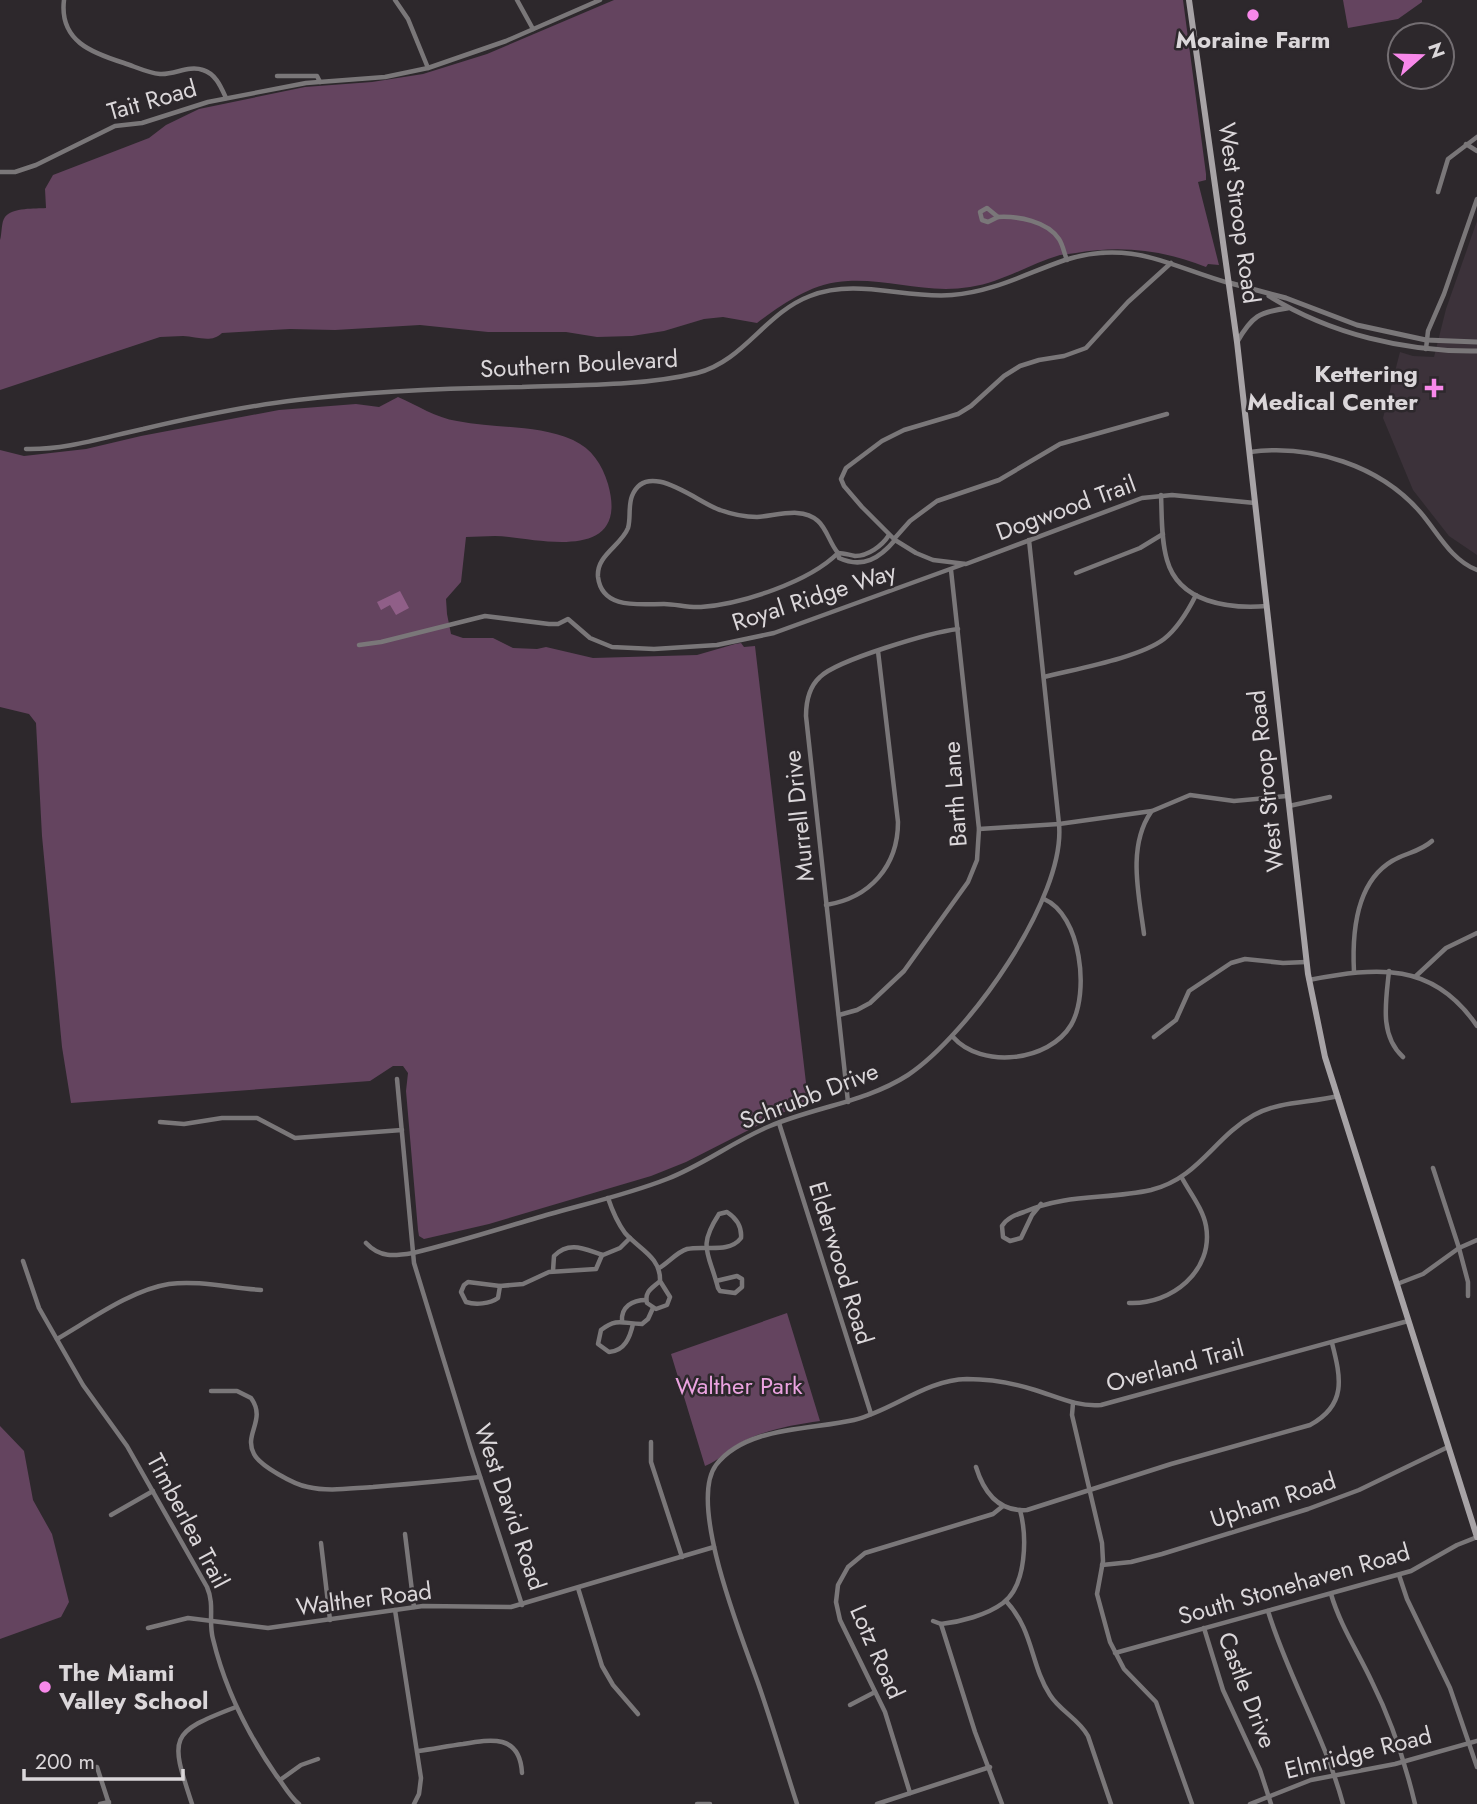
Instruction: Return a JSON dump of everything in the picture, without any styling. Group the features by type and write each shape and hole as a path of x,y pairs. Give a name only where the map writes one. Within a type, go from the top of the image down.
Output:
{"main road":[{"name":"West Stroop Road","path":"1189,0 1230,283 1309,980 1325,1057 1477,1537"}],"street":[{"path":"64,0 63,13 69,30 79,44 91,52 159,74 191,68 202,69 217,81 226,98"},
{"path":"395,0 408,19 428,68"},
{"path":"517,0 533,29"},
{"name":"Tait Road","path":"0,172 15,172 36,165 115,126 142,123 226,98 320,82 385,77 428,68 474,53 600,0"},
{"name":"Tait Road","path":"277,76 317,76 320,82"},
{"path":"1438,192 1444,166 1451,155 1477,137"},
{"path":"1465,144 1477,151"},
{"path":"1426,349 1426,340 1477,199"},
{"path":"998,217 1026,220 1050,229 1059,239 1067,260"},
{"name":"Southern Boulevard","path":"26,449 74,444 195,417 293,400 387,390 605,384 696,373 727,361 779,314 800,300 820,293 860,287 928,296 965,294 1003,285 1067,260 1093,254 1121,252 1148,255 1267,295 1286,298 1357,325 1426,340 1477,342"},
{"path":"889,535 842,482 846,468 893,435 965,410 995,382 1020,366 1072,354 1086,348 1128,302 1171,262"},
{"name":"Southern Boulevard","path":"1267,295 1288,308 1380,341 1426,349 1477,351"},
{"path":"1237,342 1248,323 1255,317 1288,308"},
{"name":"Royal Ridge Way","path":"838,553 825,566 803,578 736,601 701,607 624,604 603,591 598,574 603,559 627,529 633,494 645,483 655,481 672,485 711,507 730,513 754,517 791,513 808,515 821,524 838,553 862,563 873,560 890,546 910,521 937,501 999,480 1063,442 1167,414"},
{"path":"1250,452 1306,451 1360,468 1391,485 1409,500 1463,564 1477,570"},
{"path":"1161,495 1167,560 1181,585 1196,595 1225,606 1267,606"},
{"name":"Dogwood Trail","path":"889,535 916,553 933,560 965,564 1142,498 1161,495 1256,503"},
{"path":"1076,573 1140,548 1163,534"},
{"name":"Royal Ridge Way","path":"851,559 871,551 889,535"},
{"name":"Schrubb Drive","path":"366,1243 374,1251 385,1255 413,1253 608,1198 680,1174 746,1137 779,1123 848,1101 907,1076 953,1037 995,981 1044,899 1059,847 1059,824 1028,540"},
{"path":"885,541 890,546"},
{"path":"871,551 873,560"},
{"path":"951,570 965,564"},
{"name":"Royal Ridge Way","path":"359,645 485,616 549,624 558,624 568,619 590,638 612,647 654,649 717,645 774,633 951,570"},
{"name":"Barth Lane","path":"839,1015 870,1003 904,971 968,882 977,860 979,829 951,570"},
{"path":"1044,677 1156,645 1176,626 1196,595"},
{"name":"Murrell Drive","path":"848,1101 806,706 813,686 826,672 930,634 958,629"},
{"path":"826,905 850,900 872,883 888,864 897,837 898,822 878,651"},
{"path":"979,829 1059,824 1152,811 1189,795 1234,801 1287,796"},
{"path":"1288,806 1330,797"},
{"path":"1143,934 1137,855 1141,832 1152,811"},
{"path":"1354,972 1353,941 1364,892 1386,865 1432,841"},
{"path":"953,1037 974,1053 1001,1058 1042,1049 1059,1039 1071,1025 1077,1010 1079,987 1075,943 1071,927 1063,913 1058,906 1044,899"},
{"path":"1416,976 1446,948 1477,933"},
{"path":"1154,1037 1176,1020 1189,991 1231,963 1245,959 1283,963 1306,961"},
{"path":"1389,971 1386,1013 1388,1034 1394,1048 1403,1057"},
{"path":"1309,980 1354,972 1389,971 1416,976 1455,1000 1477,1026"},
{"name":"West David Road","path":"397,1079 413,1253 418,1277 522,1605 714,1547"},
{"path":"1041,1204 1032,1214 1021,1238 1010,1241 1003,1237 1001,1229 1004,1222 1041,1204 1082,1196 1147,1191 1182,1178 1233,1130 1252,1116 1276,1107 1338,1096"},
{"path":"160,1122 184,1124 222,1118 257,1118 295,1138 402,1130"},
{"name":"Elderwood Road","path":"779,1123 871,1414"},
{"path":"1433,1168 1459,1248 1468,1282 1468,1296"},
{"path":"1129,1303 1154,1300 1181,1288 1193,1276 1202,1261 1206,1245 1204,1218 1182,1178"},
{"path":"608,1198 617,1220 630,1238 649,1254 659,1268 660,1281 668,1293 669,1301 664,1307 653,1308"},
{"path":"659,1268 684,1250 706,1248 727,1246 740,1241 741,1229 730,1213 719,1214 708,1231 706,1248 718,1289 724,1293 735,1293 742,1287 742,1279 737,1276 716,1281"},
{"path":"553,1271 554,1256 561,1251 581,1247 601,1255 616,1250 630,1238"},
{"path":"1397,1284 1423,1274 1459,1248 1477,1240"},
{"path":"500,1286 498,1298 493,1302 469,1303 461,1296 462,1288 468,1282 518,1285 553,1271 596,1269 601,1255"},
{"name":"Timberlea Trail","path":"23,1261 35,1299 57,1339 90,1395 127,1446 207,1587 212,1601 211,1635 236,1707 252,1738 288,1793 299,1804"},
{"path":"646,1300 647,1293 660,1281"},
{"path":"57,1339 136,1294 156,1287 182,1283 261,1290"},
{"path":"622,1321 621,1313 637,1300 646,1300 653,1308"},
{"path":"633,1324 630,1337 615,1352 605,1350 598,1344 599,1334 611,1323 645,1322 653,1308"},
{"name":"Overland Trail","path":"714,1547 708,1487 712,1474 722,1459 741,1446 770,1434 854,1419 871,1414 928,1387 967,1379 1017,1384 1073,1403 1109,1403 1408,1321"},
{"path":"976,1467 986,1492 1003,1506 1020,1510 1035,1508 1171,1464 1310,1424 1331,1409 1339,1389 1339,1370 1332,1343"},
{"path":"211,1391 237,1391 251,1398 258,1415 251,1440 254,1454 263,1464 303,1486 347,1489 480,1477"},
{"path":"1073,1403 1072,1415 1102,1543 1098,1603 1115,1653 1124,1669 1156,1702 1192,1804"},
{"path":"651,1442 651,1462 682,1557"},
{"name":"Upham Road","path":"1102,1565 1131,1562 1162,1554 1308,1510 1359,1490 1448,1447"},
{"path":"111,1515 153,1491"},
{"name":"Lotz Road","path":"910,1793 890,1724 838,1615 838,1586 848,1567 859,1557 875,1549 993,1514 1003,1506"},
{"path":"933,1621 941,1624 982,1614 1006,1601 1016,1586 1024,1551 1026,1535 1020,1510"},
{"path":"405,1534 414,1607"},
{"name":"South Stonehaven Road","path":"1115,1653 1399,1575 1422,1567 1457,1545 1477,1537"},
{"path":"321,1543 330,1620"},
{"path":"714,1547 724,1588 797,1804"},
{"path":"1399,1575 1407,1599 1446,1678 1477,1767"},
{"path":"578,1588 601,1666 638,1714"},
{"path":"1331,1594 1341,1622 1374,1685 1403,1762 1415,1804"},
{"path":"1006,1601 1023,1622 1048,1692 1088,1735 1111,1804"},
{"name":"Walther Road","path":"148,1628 174,1620 212,1619 268,1628 414,1607 503,1608 522,1605"},
{"path":"395,1610 418,1751 421,1786 414,1804"},
{"path":"1268,1611 1280,1650 1318,1732 1343,1804"},
{"path":"941,1624 975,1732 1002,1804"},
{"name":"Castle Drive","path":"1204,1628 1223,1690 1245,1735 1271,1804"},
{"path":"850,1705 875,1692"},
{"path":"192,1804 178,1762 177,1751 182,1737 198,1721 236,1707"},
{"path":"418,1751 497,1740 510,1745 516,1752 522,1773"},
{"name":"Elmridge Road","path":"1250,1804 1334,1774 1403,1762 1477,1741"},
{"path":"280,1780 301,1765 318,1759"},
{"path":"97,1767 109,1803 100,1804"},
{"path":"877,1804 990,1767"},
{"path":"697,1804 710,1804"}],"shaded area":[{"name":"Kettering Medical Center","path":"1477,221 1477,555 1449,536 1413,490 1383,418 1400,352 1434,357 1446,309"},
{"path":"400,591 409,608 396,615 390,605 381,610 377,602"}],"green space":[{"path":"614,0 1183,0 1206,174 1206,180 1198,182 1219,265 1208,264 1206,267 1158,253 1110,249 1060,255 982,285 954,289 864,281 835,282 811,289 757,323 723,317 632,336 597,337 566,332 488,332 420,325 222,333 208,339 160,337 0,390 0,240 3,222 5,217 13,212 46,208 45,189 53,175 149,138 166,125 199,109 305,87 372,82 423,74 487,54"},
{"path":"1343,0 1422,0 1398,19 1348,28"},
{"path":"398,397 449,419 544,431 573,440 595,458 608,484 611,508 607,524 597,535 564,542 498,536 466,537 461,582 446,599 451,634 463,638 493,638 513,648 546,647 593,658 697,655 741,643 744,647 755,646 808,1100 686,1162 651,1176 489,1224 424,1239 419,1236 418,1230 406,1091 408,1073 403,1066 393,1066 370,1081 71,1103 62,1047 42,836 36,723 29,714 0,707 0,450 24,456 86,449 279,410 356,404 379,407"},
{"name":"Walther Park","path":"787,1313 820,1421 757,1435 734,1446 705,1466 671,1354"},
{"path":"0,1426 24,1451 33,1500 52,1534 69,1602 61,1617 0,1639"}],"place":[{"name":"Moraine Farm","path":"1253,15"},
{"name":"Kettering Medical Center","path":"1434,388"},
{"name":"The Miami Valley School","path":"45,1687"}]}
